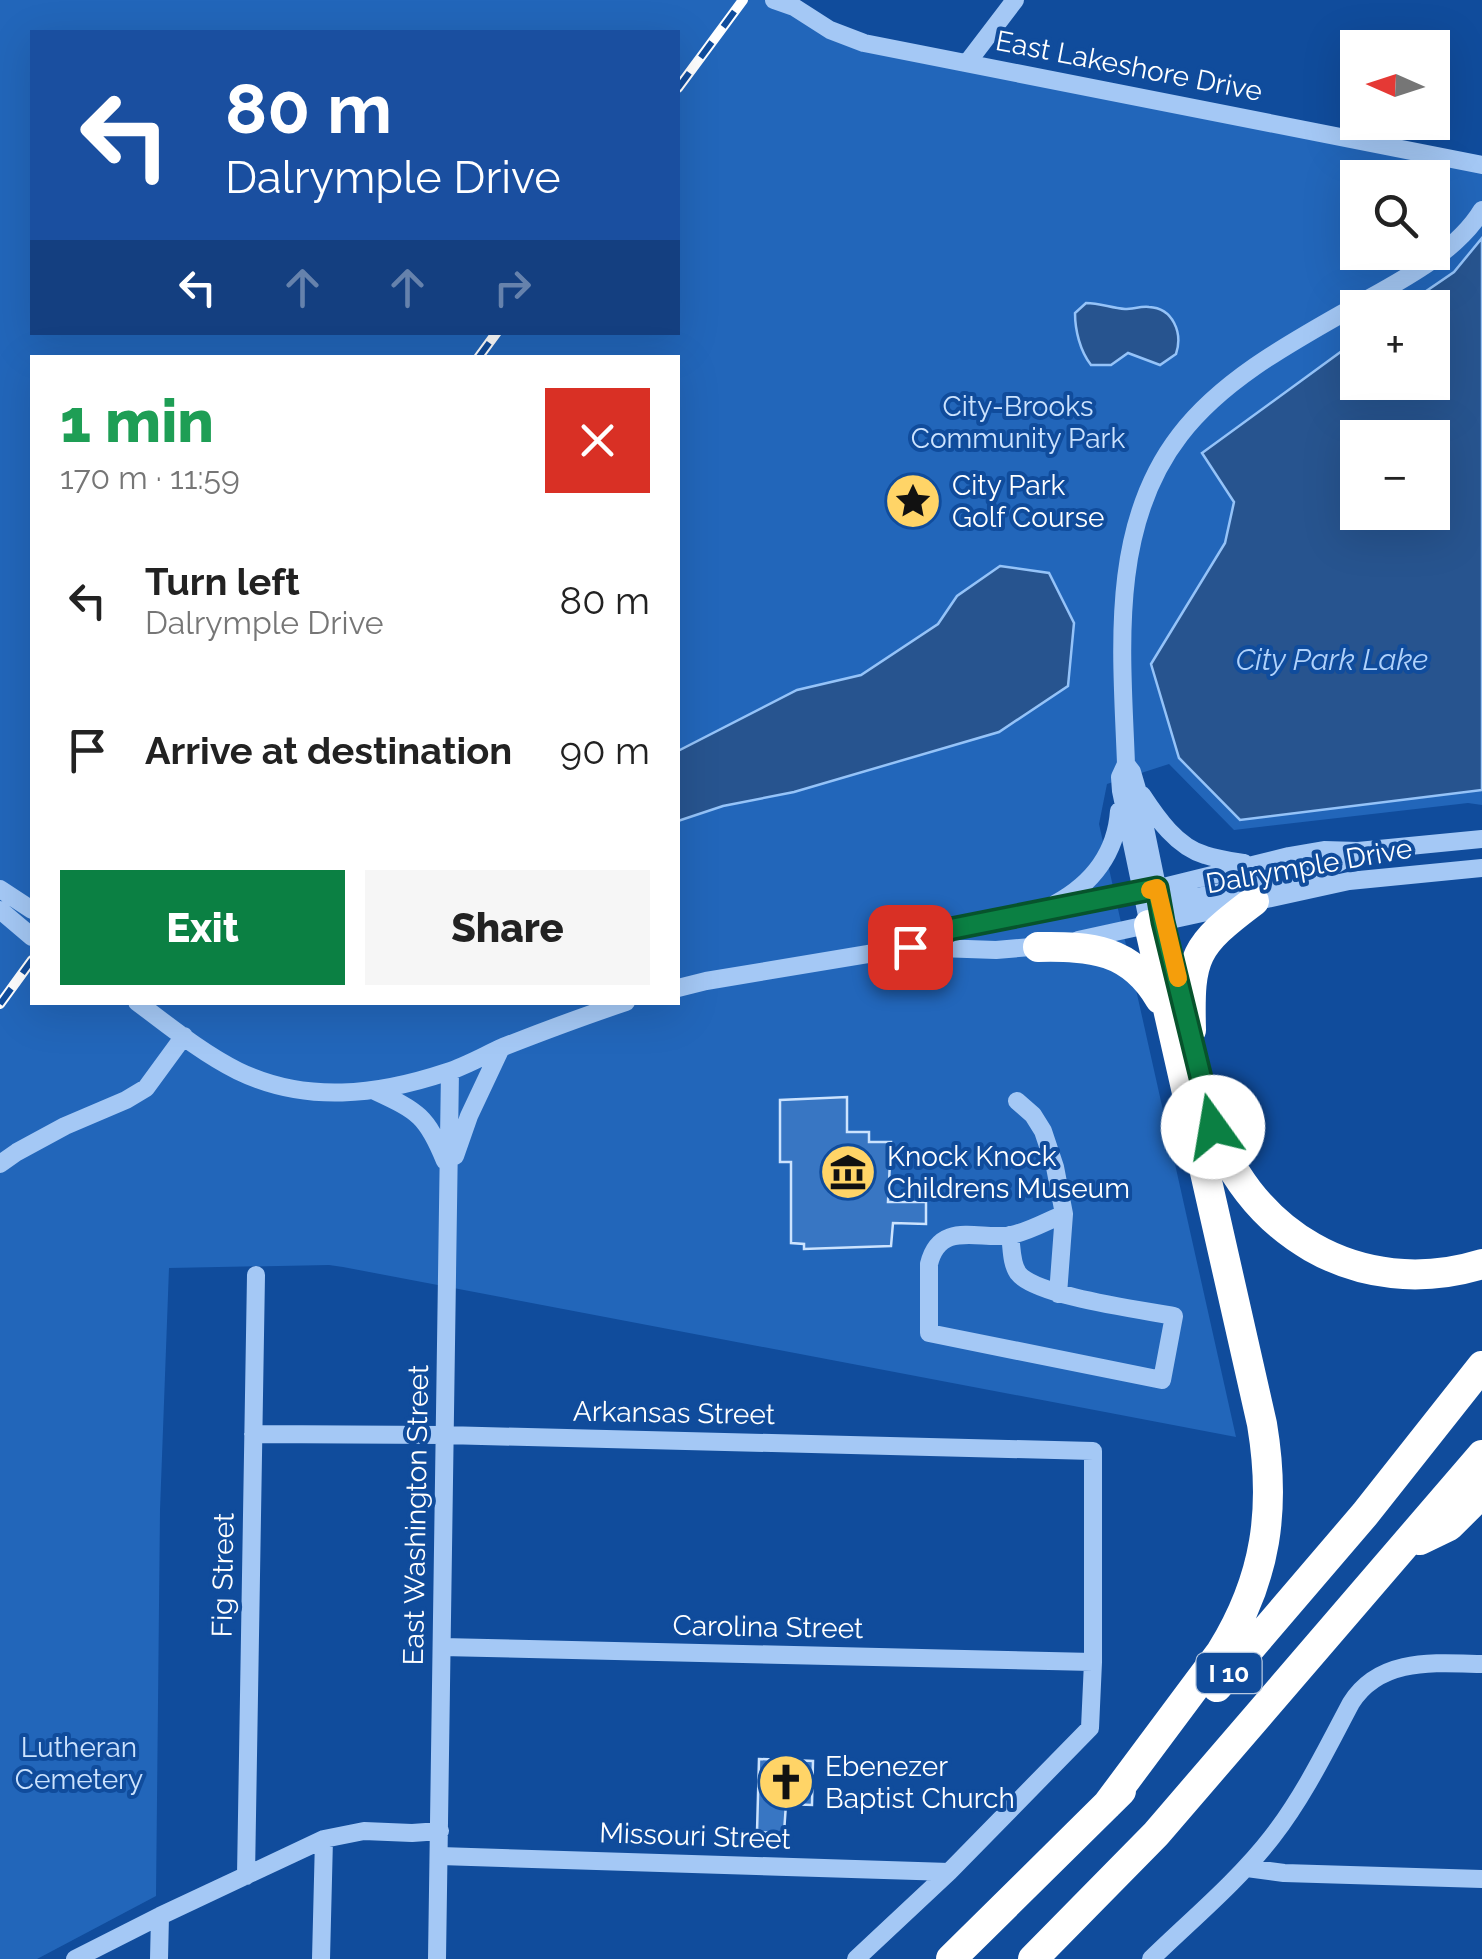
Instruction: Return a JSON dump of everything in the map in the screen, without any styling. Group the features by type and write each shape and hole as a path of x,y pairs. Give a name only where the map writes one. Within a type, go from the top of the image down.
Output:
{"highway":[{"path":"1181,1025 1196,958 1222,926 1254,902"},
{"path":"1107,1806 1235,1629 1252,1591 1267,1525 1269,1478 1262,1424 1181,1025 1153,907"},
{"path":"1038,947 1093,950 1122,959 1146,978 1181,1025 1219,1142 1235,1174 1282,1228 1325,1254 1376,1270 1429,1274 1482,1264"},
{"name":"I 10","path":"952,1959 1107,1806 1224,1679 1366,1514 1482,1366"},
{"name":"I 10","path":"1033,1959 1156,1834 1482,1455"},
{"path":"1400,1551 1449,1526 1482,1493"}],"street":[{"name":"East Lakeshore Drive","path":"774,0 794,6 830,30 864,43 1482,165"},
{"path":"967,63 1015,0"},
{"path":"1254,864 1202,855 1188,847 1120,777 1126,764 1122,651 1126,573 1139,512 1167,455 1198,414 1280,351 1427,264 1466,231 1482,210"},
{"path":"1129,789 1153,907 1328,868 1358,851"},
{"path":"1039,913 1075,894 1102,864 1113,844 1129,789"},
{"name":"Dalrymple Drive","path":"680,988 910,947 1038,947 1153,907 1254,864 1324,850 1358,851 1482,838"},
{"name":"Dalrymple Drive","path":"910,947 951,929 1039,913 1254,902 1349,881 1482,868"},
{"path":"0,889 30,909"},
{"path":"0,910 30,935"},
{"path":"140,1005 226,1064 271,1084 302,1092 334,1094 374,1091 450,1071 618,1005"},
{"path":"0,1164 65,1126 146,1088 184,1036"},
{"path":"450,1170 469,1116 501,1048"},
{"name":"East Washington Street","path":"437,1959 450,1071"},
{"path":"374,1091 410,1106 426,1121 450,1170"},
{"path":"1017,1101 1033,1115 1055,1168 1064,1214 1058,1294"},
{"path":"1010,1235 1015,1268 1021,1278 1058,1294 1174,1316 1162,1380 929,1333 930,1264 936,1249 959,1234 1010,1235 1064,1214"},
{"name":"Fig Street","path":"246,1876 256,1274"},
{"name":"Arkansas Street","path":"253,1434 444,1435 1093,1452 1094,1662"},
{"name":"Carolina Street","path":"442,1647 1094,1662"},
{"path":"856,1959 949,1872 1090,1728 1094,1662"},
{"path":"1151,1959 1247,1868 1274,1836 1359,1690 1370,1680 1389,1670 1421,1664 1482,1664"},
{"path":"76,1959 324,1839 364,1831 440,1831"},
{"path":"321,1959 324,1839"},
{"name":"Missouri Street","path":"440,1856 949,1872"},
{"path":"1247,1868 1284,1873 1482,1879"},
{"path":"159,1959 160,1916"}],"green space":[{"name":"City-Brooks Community Park","path":"0,0 767,0 864,43 1482,165 1482,805 1468,803 1234,830 1169,764 1107,784 1099,824 1236,1437 343,1267 169,1268 160,1510 156,1896 37,1959 0,1959"}],"water":[{"name":"City Park Lake","path":"1482,238 1482,790 1240,820 1179,758 1151,664 1225,543 1234,502 1202,453 1340,352 1340,400 1450,400 1450,290 1428,290 1454,272"},
{"path":"1086,303 1125,309 1157,308 1170,317 1177,330 1176,354 1160,365 1128,353 1111,365 1091,365 1081,347 1075,320 1075,313"},
{"path":"1000,566 1049,573 1074,623 1068,686 999,732 794,792 723,806 680,820 680,750 797,690 861,675 938,624 957,596"}],"building":[{"name":"Knock Knock Childrens Museum","path":"847,1097 847,1132 869,1132 869,1142 891,1142 888,1202 926,1202 926,1224 893,1223 891,1246 804,1249 804,1244 791,1243 791,1162 780,1162 780,1100"},
{"name":"Ebenezer Baptist Church","path":"759,1759 813,1761 812,1805 786,1804 784,1833 757,1832"}],"railway":[{"path":"680,85 743,0"},
{"path":"480,355 495,335"},
{"path":"0,1004 30,963"}],"slow traffic":[{"path":"1150,890 1157,888 1178,978"}],"place":[{"name":"City Park Golf Course","path":"913,501"},
{"name":"Knock Knock Childrens Museum","path":"848,1172"},
{"name":"Ebenezer Baptist Church","path":"786,1782"}],"route":[{"path":"910,947 951,929 1157,888 1213,1127"}],"park label":[{"name":"Lutheran Cemetery","path":"79,1763"}]}
